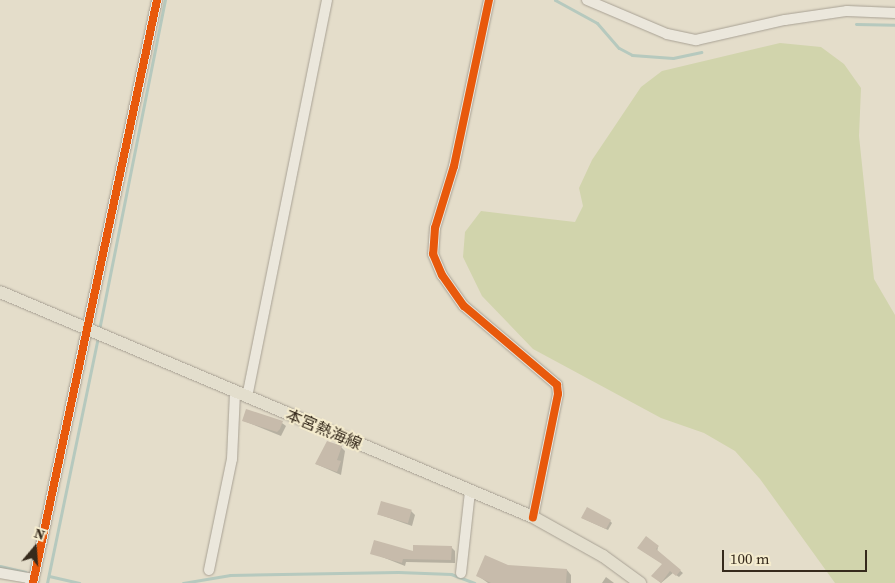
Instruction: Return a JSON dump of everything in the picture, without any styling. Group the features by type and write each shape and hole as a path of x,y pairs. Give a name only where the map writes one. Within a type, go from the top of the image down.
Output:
{"main road":[{"name":"本宮熱海線","path":"0,292 533,517 565,533 635,582"}],"street":[{"path":"33,583 157,0"},
{"path":"247,397 327,0"},
{"path":"489,0 454,166 435,228 432,248 442,275 464,306 557,385 558,394 533,517"},
{"path":"587,0 667,34 696,40 785,20 847,11 895,13"},
{"path":"846,0 847,11"},
{"path":"209,570 232,459 235,392"},
{"path":"461,573 466,501 470,491"},
{"path":"0,573 28,578 33,583"}],"green space":[{"path":"780,43 821,47 844,64 861,88 859,136 874,279 895,315 895,583 835,583 760,479 735,451 704,433 661,418 533,349 482,296 463,257 465,232 481,211 575,222 583,206 579,188 592,160 641,87 662,71"}],"building":[{"path":"246,409 283,421 280,429 277,432 242,421"},
{"path":"327,441 342,446 337,460 341,461 337,472 315,464"},
{"path":"381,501 412,510 408,523 377,514"},
{"path":"587,507 611,520 606,529 581,518"},
{"path":"646,536 659,546 656,549 681,570 676,576 670,571 661,583 651,576 662,564 637,548"},
{"path":"374,540 413,551 413,545 452,546 451,560 403,559 402,563 370,554"},
{"path":"485,555 508,565 567,569 566,583 491,583 476,576"}],"waterway":[{"path":"99,330 165,0"},
{"path":"555,0 597,23 619,48 632,55 673,58 701,52"},
{"path":"856,24 895,25"},
{"path":"47,583 98,336"},
{"path":"0,566 25,572"},
{"path":"183,583 230,575 398,572 451,574 474,583"},
{"path":"49,576 79,583"}],"cycle path":[{"path":"33,583 157,0"},
{"path":"489,0 454,166 435,228 433,254 442,275 464,306 557,385 558,394 533,517"}]}
